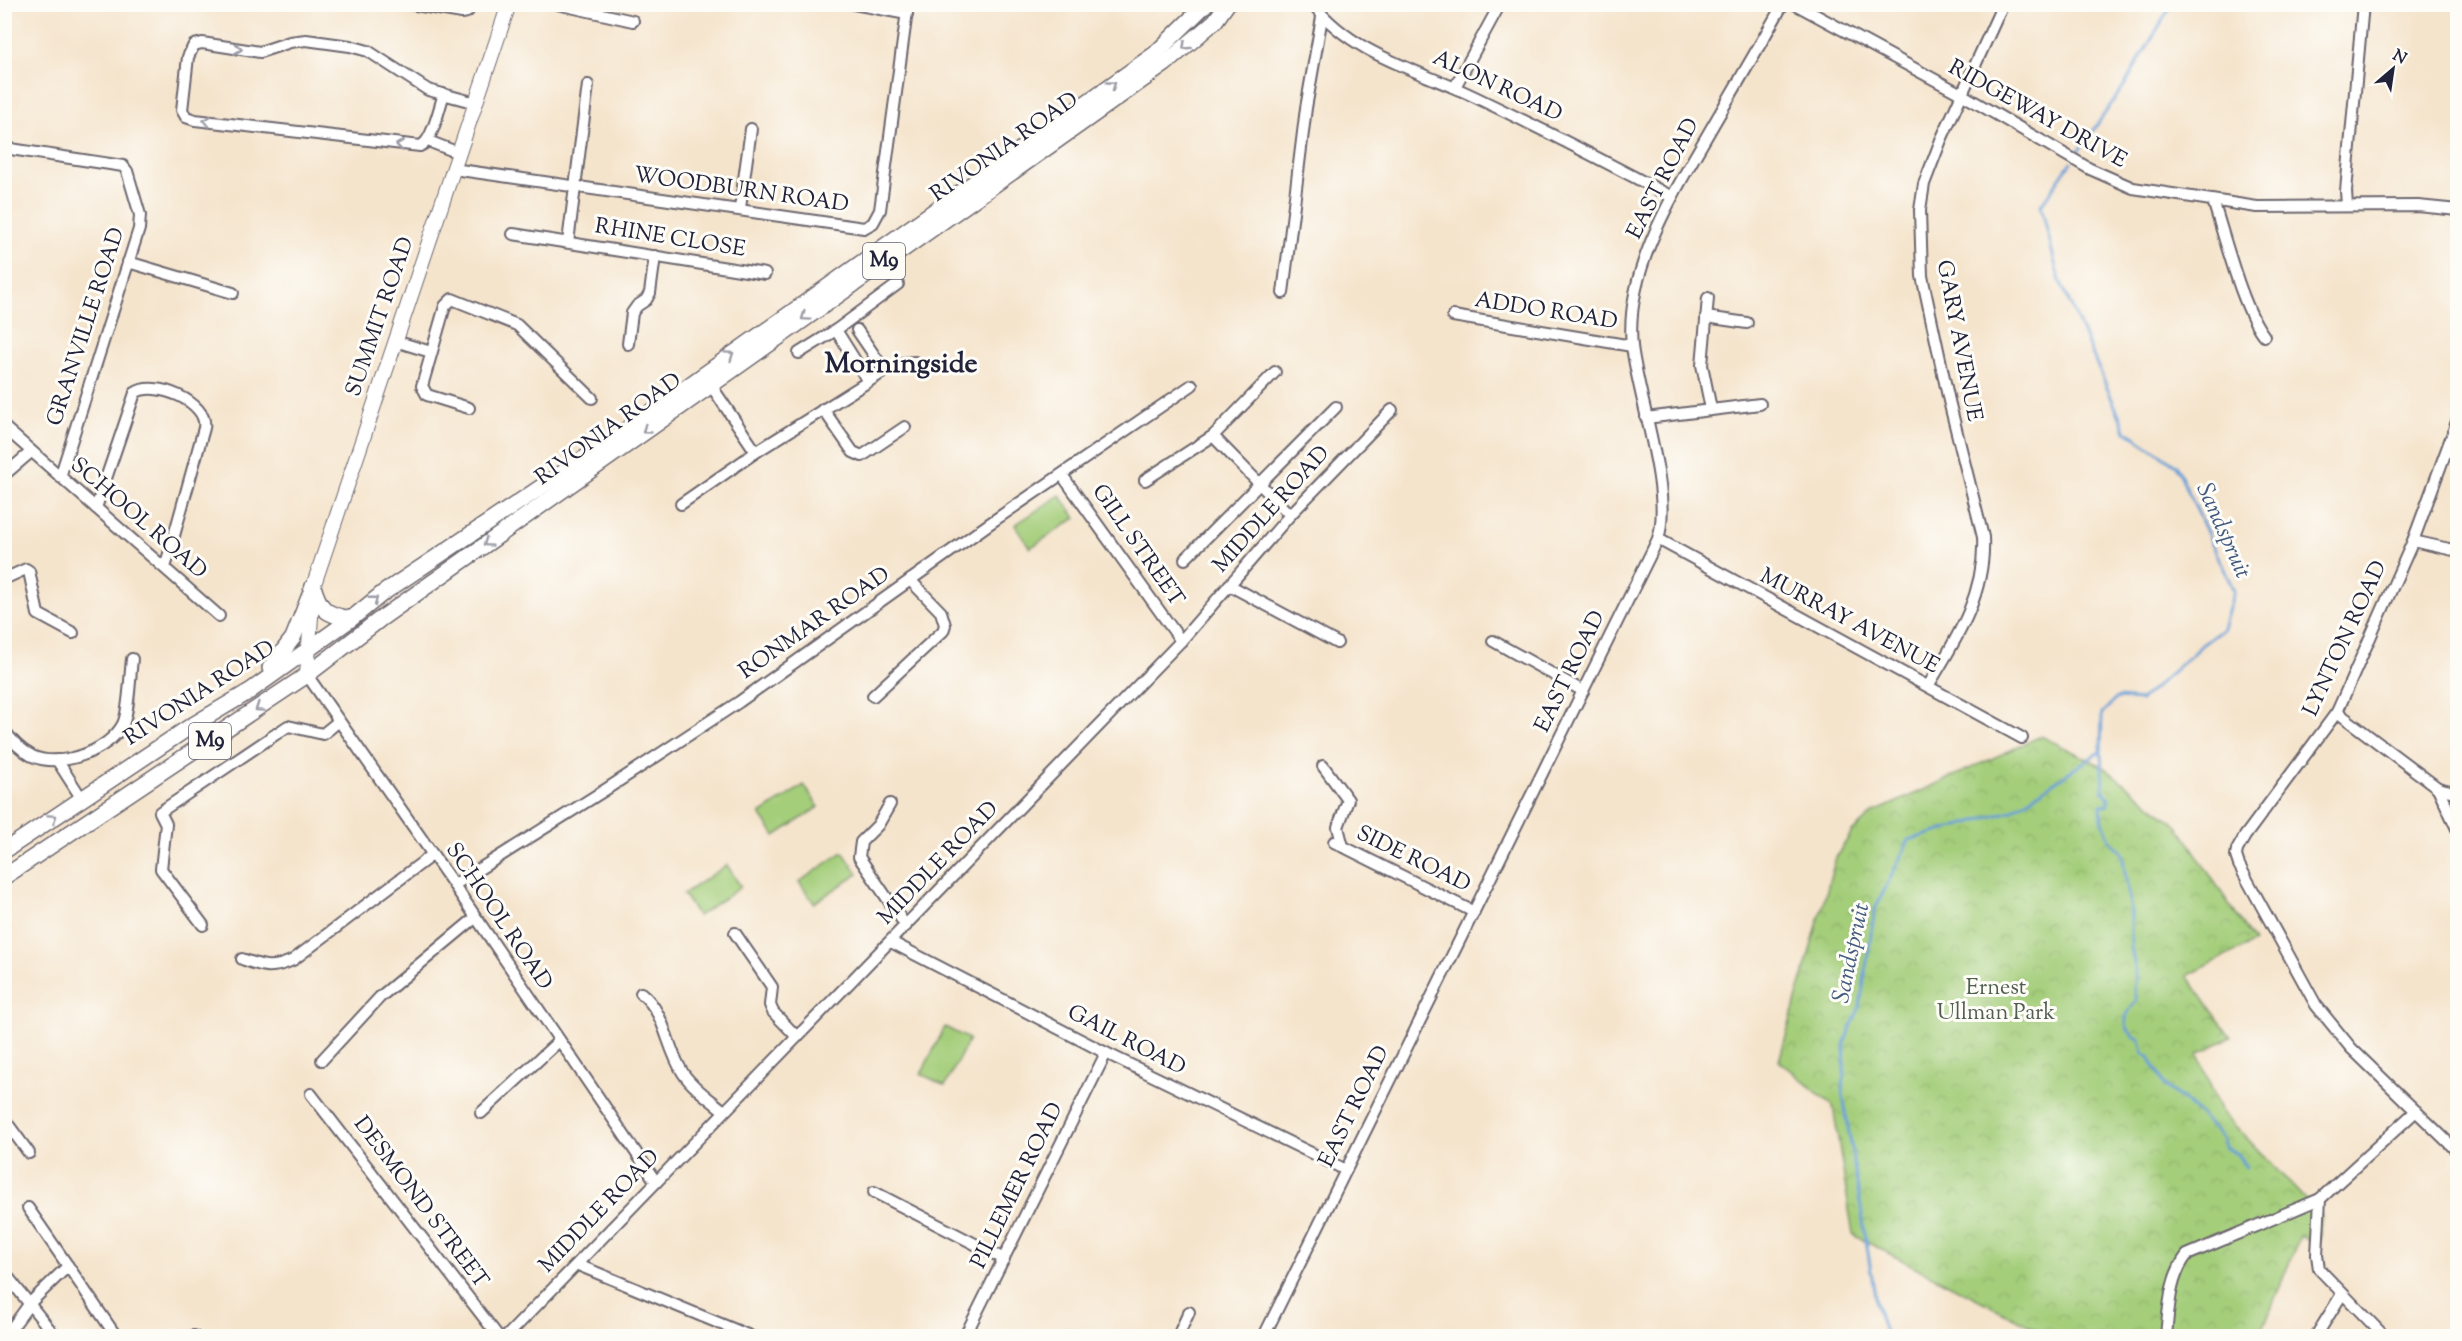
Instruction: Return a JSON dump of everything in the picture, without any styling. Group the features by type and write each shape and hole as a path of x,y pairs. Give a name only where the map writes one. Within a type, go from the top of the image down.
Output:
{"main road":[{"name":"SUMMIT ROAD","path":"308,675 313,587 509,4"},
{"name":"RIVONIA ROAD","path":"4,877 308,675 379,620 535,510 706,379 1155,54 1206,4"},
{"name":"RIVONIA ROAD","path":"4,851 188,728 250,691 310,646 351,619 383,593 706,379 1165,64 1215,21 1227,4"},
{"path":"510,508 524,505 535,510"},
{"path":"313,587 322,608 330,615 351,619"},
{"path":"250,691 288,646 313,587"}],"street":[{"path":"410,4 417,8 462,14 467,12 472,4"},
{"path":"557,4 633,21"},
{"path":"854,4 907,9"},
{"name":"ALON ROAD","path":"1313,4 1322,17 1360,46 1455,87 1543,129 1672,197"},
{"path":"1455,87 1500,4"},
{"name":"EAST ROAD","path":"1264,1336 1658,539 1662,524 1659,489 1632,346 1636,290 1644,264 1672,197 1784,4"},
{"name":"RIDGEWAY DRIVE","path":"1795,4 1963,95 2090,169 2133,188 2257,207 2418,206 2457,210"},
{"name":"GARY AVENUE","path":"1928,686 1968,614 1984,565 1983,537 1922,276 1920,210 1922,191 1941,140 2003,4"},
{"path":"2347,206 2348,167 2363,4"},
{"name":"WOODBURN ROAD","path":"453,169 575,185 663,200 740,208 864,228 873,223 880,210 907,9"},
{"path":"1283,293 1306,108 1322,17"},
{"path":"444,94 428,141 425,145 414,146 188,119 183,114 182,107 188,57 197,43 260,52 298,40 350,46 368,51 428,90 444,94 476,103"},
{"name":"RHINE CLOSE","path":"568,242 588,85"},
{"path":"740,208 751,129"},
{"path":"428,141 459,153"},
{"name":"GRANVILLE ROAD","path":"4,148 125,168 141,221 60,477"},
{"path":"2213,201 2244,294 2255,322 2264,336"},
{"name":"RHINE CLOSE","path":"513,234 765,274"},
{"path":"628,344 632,312 646,300 650,293 655,256"},
{"path":"128,262 233,293"},
{"path":"799,353 836,330 898,284"},
{"path":"1708,298 1702,365 1705,389 1711,409"},
{"path":"469,408 434,398 423,391 423,382 431,352 445,306 449,300 456,300 517,325 592,398"},
{"name":"ADDO ROAD","path":"1453,316 1632,346"},
{"path":"1706,317 1747,323"},
{"path":"836,330 868,381"},
{"path":"857,330 885,371"},
{"path":"395,341 431,352"},
{"path":"681,504 756,452 868,381 903,363 915,363"},
{"path":"1145,480 1213,436 1275,372"},
{"path":"706,379 756,452"},
{"name":"RONMAR ROAD","path":"454,885 596,796 739,702 910,580 1192,385"},
{"path":"96,508 135,393 144,388 159,390 199,408 205,416 204,428 165,568"},
{"path":"1646,418 1760,404"},
{"path":"1185,559 1336,407"},
{"path":"823,409 853,452 862,456 905,427"},
{"name":"MIDDLE ROAD","path":"507,1336 1180,641 1290,515 1392,410"},
{"name":"LYNTON ROAD","path":"2415,1110 2351,1048 2316,1005 2244,875 2236,856 2239,844 2337,712 2413,541 2457,419"},
{"name":"SCHOOL ROAD","path":"4,427 219,616"},
{"path":"1213,436 1290,515"},
{"path":"4,475 31,452"},
{"name":"GILL STREET","path":"1062,475 1180,641"},
{"name":"MURRAY AVENUE","path":"1658,539 1693,561 2022,738"},
{"path":"2413,541 2457,551"},
{"path":"4,579 26,569 29,571 38,614 74,633"},
{"path":"873,696 943,631 945,625 941,612 910,580"},
{"path":"1229,585 1337,643"},
{"path":"1493,641 1583,691"},
{"path":"4,730 32,756 57,760 73,758 90,750 116,735 124,722 132,659"},
{"name":"SCHOOL ROAD","path":"308,675 656,1182"},
{"path":"2337,712 2438,789 2457,793"},
{"path":"203,925 161,869 166,824 160,812 288,726 323,734 339,721"},
{"path":"57,760 82,799"},
{"name":"SIDE ROAD","path":"1323,766 1348,800 1338,824 1339,845 1474,912"},
{"path":"2438,789 2457,831"},
{"path":"890,804 878,825 861,842 859,857 906,926"},
{"path":"242,959 266,968 281,966 293,960 432,855"},
{"path":"322,1060 380,997 475,918"},
{"path":"735,933 772,987 770,1005 773,1012 797,1037"},
{"name":"GAIL ROAD","path":"891,942 1106,1053 1346,1170"},
{"path":"641,993 658,1010 668,1042 684,1075 724,1111"},
{"path":"481,1113 559,1041"},
{"name":"PILLEMER ROAD","path":"965,1336 1106,1053"},
{"name":"DESMOND STREET","path":"311,1094 498,1336"},
{"path":"2166,1336 2171,1290 2180,1264 2187,1255 2320,1199 2415,1110 2456,1147"},
{"path":"4,1119 28,1153"},
{"path":"874,1192 1004,1259"},
{"path":"2320,1199 2317,1255 2319,1269 2384,1336"},
{"path":"27,1208 116,1336"},
{"path":"578,1265 750,1336"},
{"path":"6,1336 30,1303 68,1266"},
{"path":"4,1272 56,1336"},
{"path":"2316,1336 2342,1294"},
{"path":"1178,1336 1189,1312"}],"green space":[{"path":"1060,495 1076,518 1030,548 1015,525"},
{"name":"Ernest Ullman Park","path":"2041,736 2102,766 2178,826 2254,942 2187,976 2231,1037 2198,1054 2220,1110 2321,1216 2319,1245 2300,1236 2260,1336 2049,1336 1853,1235 1833,1106 1779,1061 1836,857 1852,832 1873,813"},
{"path":"804,785 819,807 775,836 760,814"},
{"path":"843,852 858,874 814,903 799,882"},
{"path":"727,865 741,887 698,916 683,894"},
{"path":"945,1027 969,1039 945,1086 921,1074"}],"waterway":[{"name":"Sandspruit","path":"2075,156 2124,86 2172,4"},
{"name":"Sandspruit","path":"1886,1336 1876,1303 1843,1095 1845,1041 1860,1006 1875,909 1909,840 2011,811 2101,751 2102,713 2117,698 2141,700 2223,629 2234,591 2176,465 2126,431 2058,276 2041,205 2071,162"},
{"path":"2101,751 2103,790 2109,798 2107,806 2101,805 2100,810 2110,840 2122,853 2131,911 2131,948 2137,977 2134,987 2137,1000 2127,1016 2127,1026 2129,1031 2140,1040 2143,1053 2149,1057 2165,1086 2192,1107 2222,1138 2226,1148 2237,1155 2246,1167"}],"district":[{"name":"Morningside","path":"901,365"}]}
